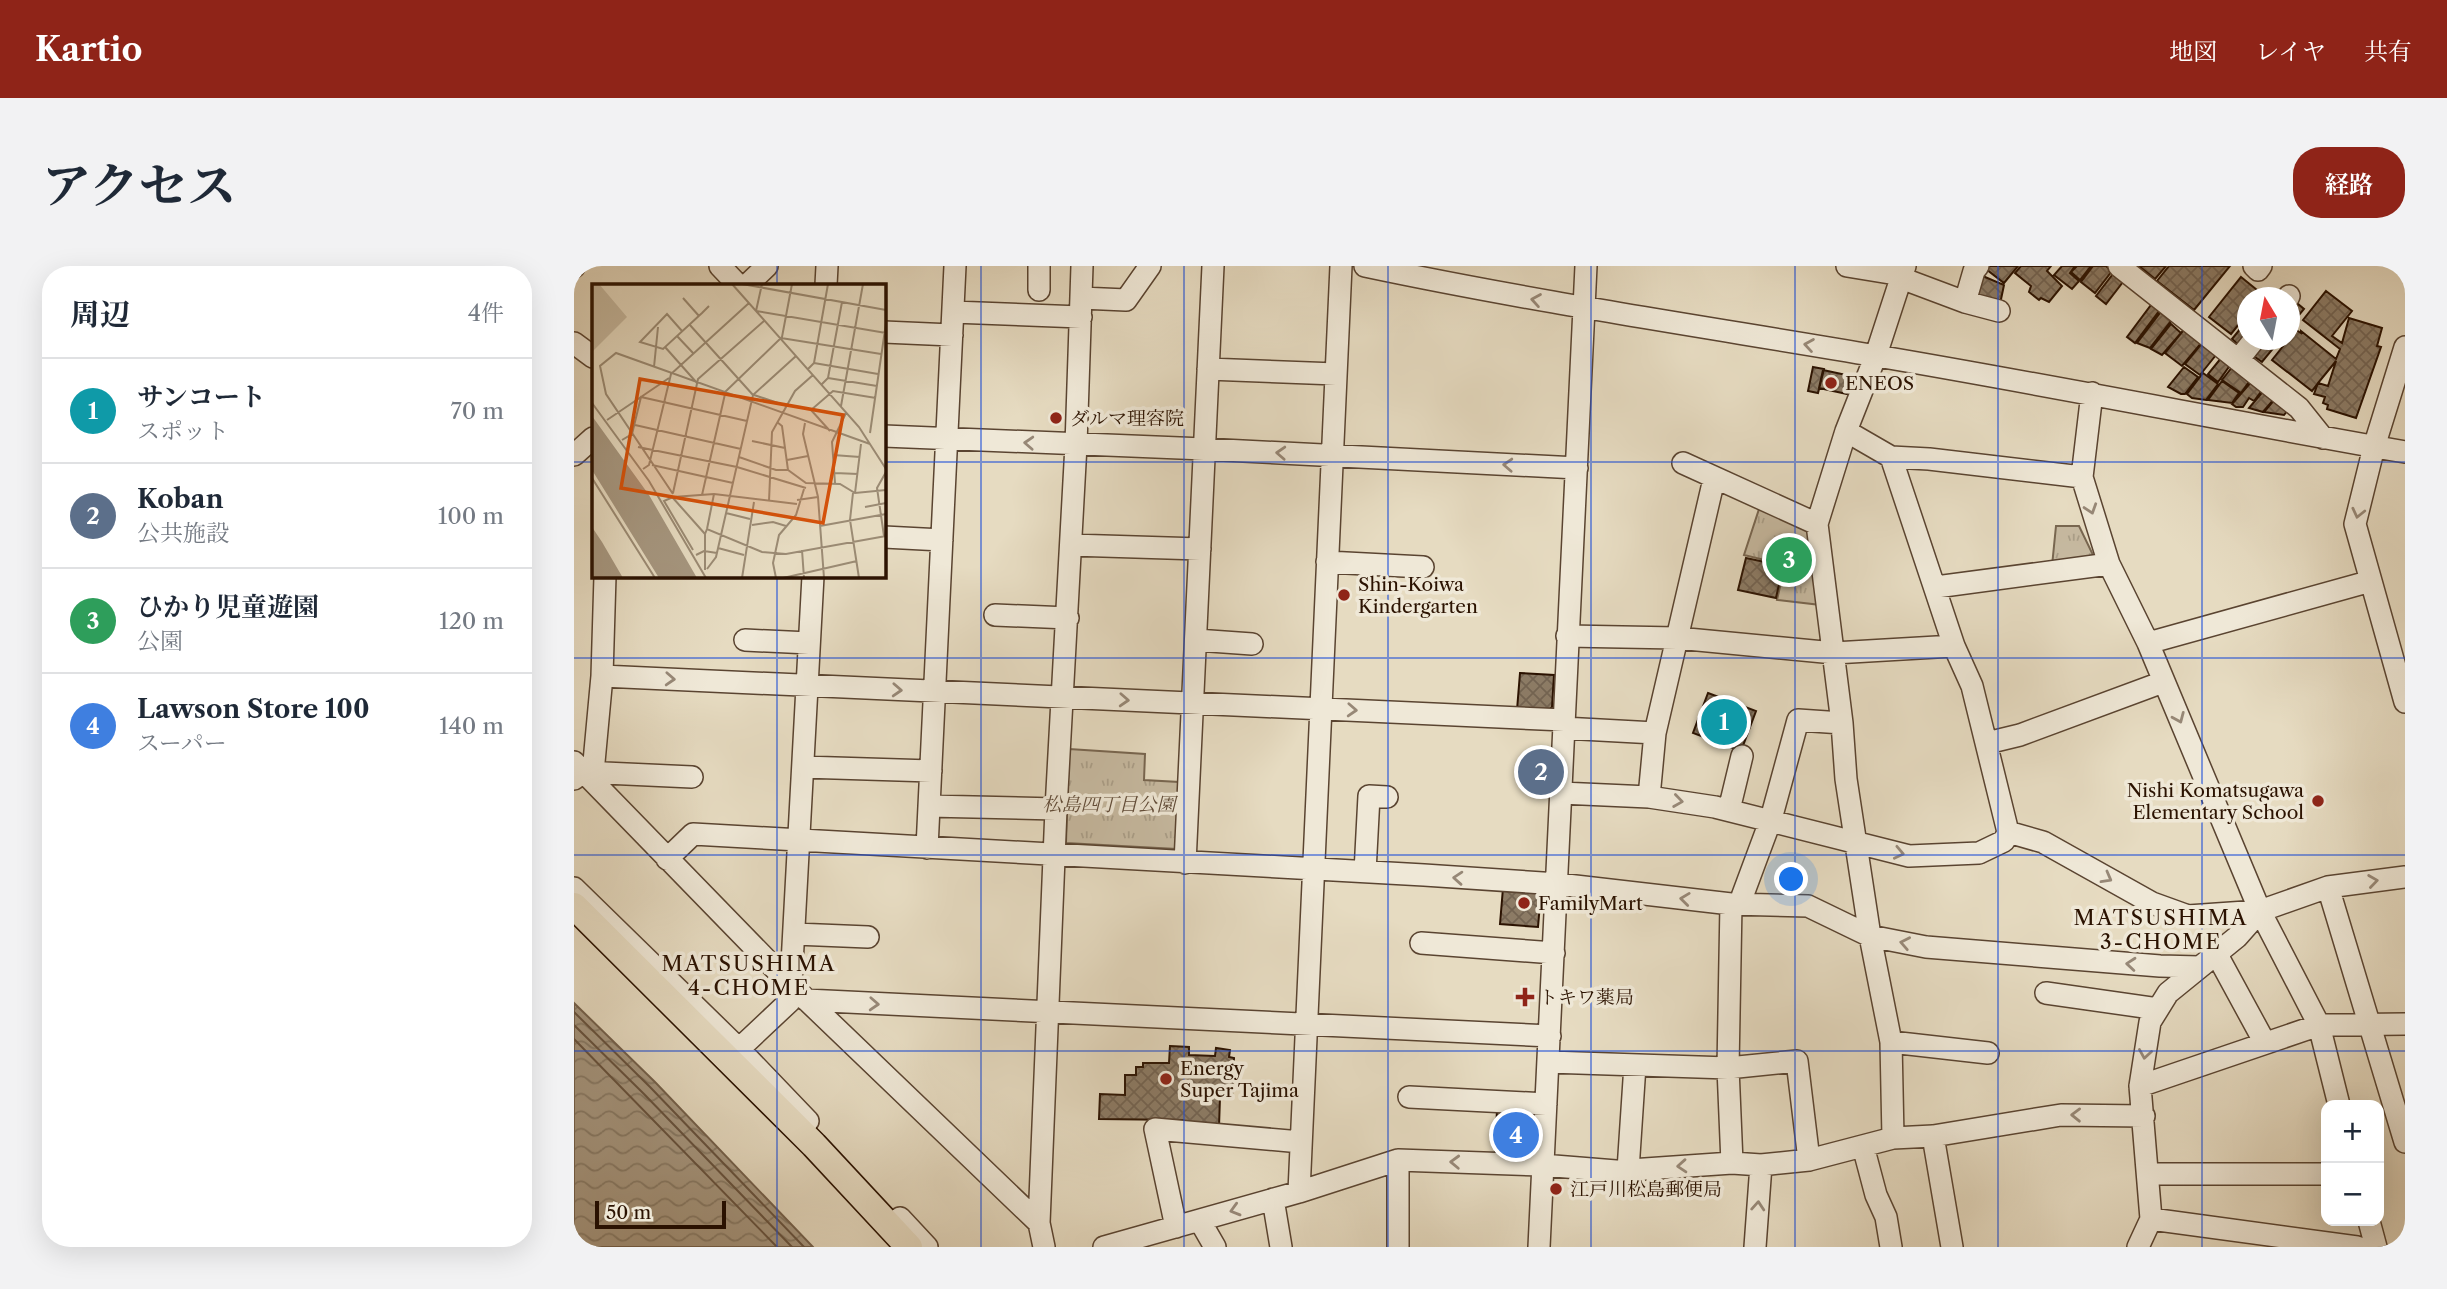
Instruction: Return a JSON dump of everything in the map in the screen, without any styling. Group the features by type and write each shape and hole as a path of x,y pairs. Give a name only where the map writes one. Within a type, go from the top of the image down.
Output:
{"main road":[{"path":"574,906 687,1008 909,1247"}],"street":[{"path":"720,266 737,284"},
{"path":"748,284 767,266"},
{"path":"826,284 827,266"},
{"path":"927,848 956,266"},
{"path":"1039,266 1039,290"},
{"path":"1044,1247 1040,1223 1054,855 1068,618 1082,266"},
{"path":"953,312 1081,307 1126,300 1150,266"},
{"path":"1185,863 1213,266"},
{"path":"1299,1192 1341,266"},
{"path":"1365,266 1435,273 1584,309 1876,355 2405,452"},
{"path":"1539,1247 1587,266"},
{"path":"1847,266 1902,273 1915,282 1965,302 1999,311"},
{"path":"1965,302 1978,266"},
{"path":"2254,266 2259,270 2261,266"},
{"path":"2122,267 2298,408 2323,438"},
{"path":"1893,1138 1891,1042 1870,936 1846,779 1842,723 1817,524 1902,273"},
{"path":"886,332 952,335"},
{"path":"574,343 592,356"},
{"path":"2405,347 2374,447 2355,524 2371,582 2395,630 2405,702"},
{"path":"2238,360 2246,350"},
{"path":"1208,369 1336,374"},
{"path":"2092,393 2082,477 2109,564 2148,643 2260,911 2319,1025 2338,1100"},
{"path":"1846,432 1891,457 2082,477"},
{"path":"886,436 1577,468"},
{"path":"574,455 592,439"},
{"path":"1561,793 1649,797 1730,810 1909,856 1979,853 2004,841 2008,832 1972,686 1954,646 1891,457"},
{"path":"1683,463 1817,524"},
{"path":"1649,797 1655,733 1714,479"},
{"path":"886,537 942,540"},
{"path":"1071,545 1200,549"},
{"path":"1328,562 1423,567"},
{"path":"1936,587 2109,564"},
{"path":"577,771 594,762 602,676 605,578"},
{"path":"799,993 795,934 813,578"},
{"path":"2148,643 2371,582"},
{"path":"995,615 1068,618"},
{"path":"1567,636 1677,638 1834,653 1954,646"},
{"path":"745,640 809,643"},
{"path":"1196,640 1252,644"},
{"path":"602,676 1321,709 1563,724 1655,733"},
{"path":"1987,743 2020,735 2163,682"},
{"path":"1732,1163 1728,1068 1735,904 1770,819 1798,720 1842,723"},
{"path":"1730,810 1742,756"},
{"path":"803,767 930,771"},
{"path":"577,771 692,777"},
{"path":"577,771 799,993 1040,1223"},
{"path":"1365,872 1369,796 1387,797"},
{"path":"929,806 1056,809"},
{"path":"2008,832 2043,842 2152,903 2188,916 2260,911 2328,887 2405,877"},
{"path":"667,859 693,834 1558,884 1735,904 1808,906 1870,936 1926,947 2199,967"},
{"path":"2328,887 2405,1142"},
{"path":"574,888 687,1008 739,1049 927,1247"},
{"path":"2138,1247 2151,1219 2140,1086 2150,1021 2168,992 2237,937 2260,911"},
{"path":"795,934 868,937"},
{"path":"1421,943 1554,953"},
{"path":"2216,953 2265,1043"},
{"path":"739,1049 799,993 1049,1013 1550,1036"},
{"path":"2046,993 2158,1009"},
{"path":"2140,1086 2319,1025 2405,1024"},
{"path":"1891,1042 1988,1053"},
{"path":"1549,1062 1728,1068 1797,1060 1809,1160"},
{"path":"1628,1170 1635,1066"},
{"path":"1409,1097 1546,1104"},
{"path":"1104,1247 1299,1192 1398,1160 1542,1165 1616,1171 1732,1163 1761,1165 1809,1160 1893,1138 1933,1136 2062,1115 2144,1116"},
{"path":"1176,1227 1155,1129 1301,1142"},
{"path":"1933,1136 1952,1247"},
{"path":"1863,1146 1876,1195 1886,1217 1891,1247"},
{"path":"1398,1160 1398,1247"},
{"path":"1755,1247 1761,1165"},
{"path":"2148,1174 2321,1174"},
{"path":"1273,1199 1281,1247"},
{"path":"2151,1219 2357,1247"},
{"path":"1200,1221 1215,1247"},
{"path":"2370,1226 2376,1247"}],"green space":[{"path":"1760,506 1808,529 1821,605 1777,600 1785,565 1744,555"},
{"path":"2056,526 2079,526 2094,557 2052,566"},
{"name":"松島四丁目公園","path":"1069,749 1145,754 1144,780 1179,782 1177,849 1066,843"}],"water":[{"path":"574,1003 655,1082 813,1247 574,1247"}],"building":[{"path":"1982,266 2018,266 2004,283"},
{"path":"2021,266 2051,266 2047,271 2062,286 2049,302 2041,298 2039,300 2029,292 2031,286 2015,273"},
{"path":"2062,266 2075,266 2070,273 2079,281 2072,289 2054,275"},
{"path":"2077,266 2091,266 2080,280 2071,272"},
{"path":"2093,266 2106,266 2112,271 2095,293 2081,282"},
{"path":"2139,266 2166,266 2155,279"},
{"path":"2169,266 2230,266 2194,310 2157,281"},
{"path":"2116,270 2126,278 2106,304 2096,296"},
{"path":"1978,274 2004,285 2000,304 1973,298"},
{"path":"2241,277 2253,287 2237,287 2237,327 2231,334 2209,317"},
{"path":"2326,291 2352,311 2332,336 2342,343 2349,318 2382,328 2377,346 2381,347 2356,418 2327,409 2328,405 2323,403 2325,397 2314,394 2318,383 2312,391 2272,360 2280,350 2300,350 2301,331 2336,359 2340,349 2303,320","holes":["2336,361 2328,386 2318,383"]},
{"path":"2154,301 2162,307 2135,343 2127,337"},
{"path":"2163,309 2174,317 2150,348 2137,343"},
{"path":"2171,324 2181,333 2162,355 2151,349"},
{"path":"2186,327 2203,341 2182,366 2165,353"},
{"path":"2202,343 2216,355 2200,375 2185,364"},
{"path":"2250,350 2272,350 2262,362 2248,352"},
{"path":"2222,357 2231,364 2218,382 2208,374"},
{"path":"2233,366 2251,379 2241,393 2222,380"},
{"path":"1813,367 1824,369 1818,393 1808,391"},
{"path":"2184,367 2198,377 2185,394 2181,394 2168,387"},
{"path":"1823,370 1851,376 1847,394 1819,388"},
{"path":"2203,373 2218,384 2206,400 2192,398 2187,394"},
{"path":"2222,381 2239,393 2232,403 2208,400"},
{"path":"2252,381 2263,389 2254,401 2249,398 2243,407 2236,407 2232,404"},
{"path":"2265,389 2275,398 2263,412 2249,408"},
{"path":"2275,399 2288,410 2284,415 2264,412"},
{"path":"1746,558 1783,566 1776,598 1738,590"},
{"path":"1520,673 1554,675 1552,707 1547,712 1517,710"},
{"path":"1708,693 1756,711 1741,751 1693,733"},
{"path":"1529,765 1549,768 1548,776 1528,774"},
{"path":"1503,888 1541,892 1538,927 1500,924"},
{"path":"1170,1046 1189,1047 1189,1055 1215,1056 1216,1048 1230,1050 1229,1057 1234,1058 1232,1097 1220,1097 1219,1127 1189,1124 1183,1120 1099,1119 1100,1094 1125,1095 1125,1075 1136,1075 1136,1067 1143,1067 1143,1063 1169,1063"},
{"path":"1497,1110 1531,1111 1529,1152 1495,1152"}],"place":[{"name":"ENEOS","path":"1831,383"},
{"name":"ダルマ理容院","path":"1056,418"},
{"name":"ひかり児童遊園","path":"1789,560"},
{"name":"Shin-Koiwa Kindergarten","path":"1344,595"},
{"name":"サンコート","path":"1724,722"},
{"name":"Koban","path":"1541,772"},
{"name":"Nishi Komatsugawa Elementary School","path":"2318,801"},
{"name":"FamilyMart","path":"1524,903"},
{"name":"トキワ薬局","path":"1525,997"},
{"name":"Energy Super Tajima","path":"1166,1079"},
{"name":"Lawson Store 100","path":"1516,1135"},
{"name":"江戸川松島郵便局","path":"1556,1189"}],"district":[{"name":"MATSUSHIMA 3-CHOME","path":"2161,929"},
{"name":"MATSUSHIMA 4-CHOME","path":"749,975"}]}
